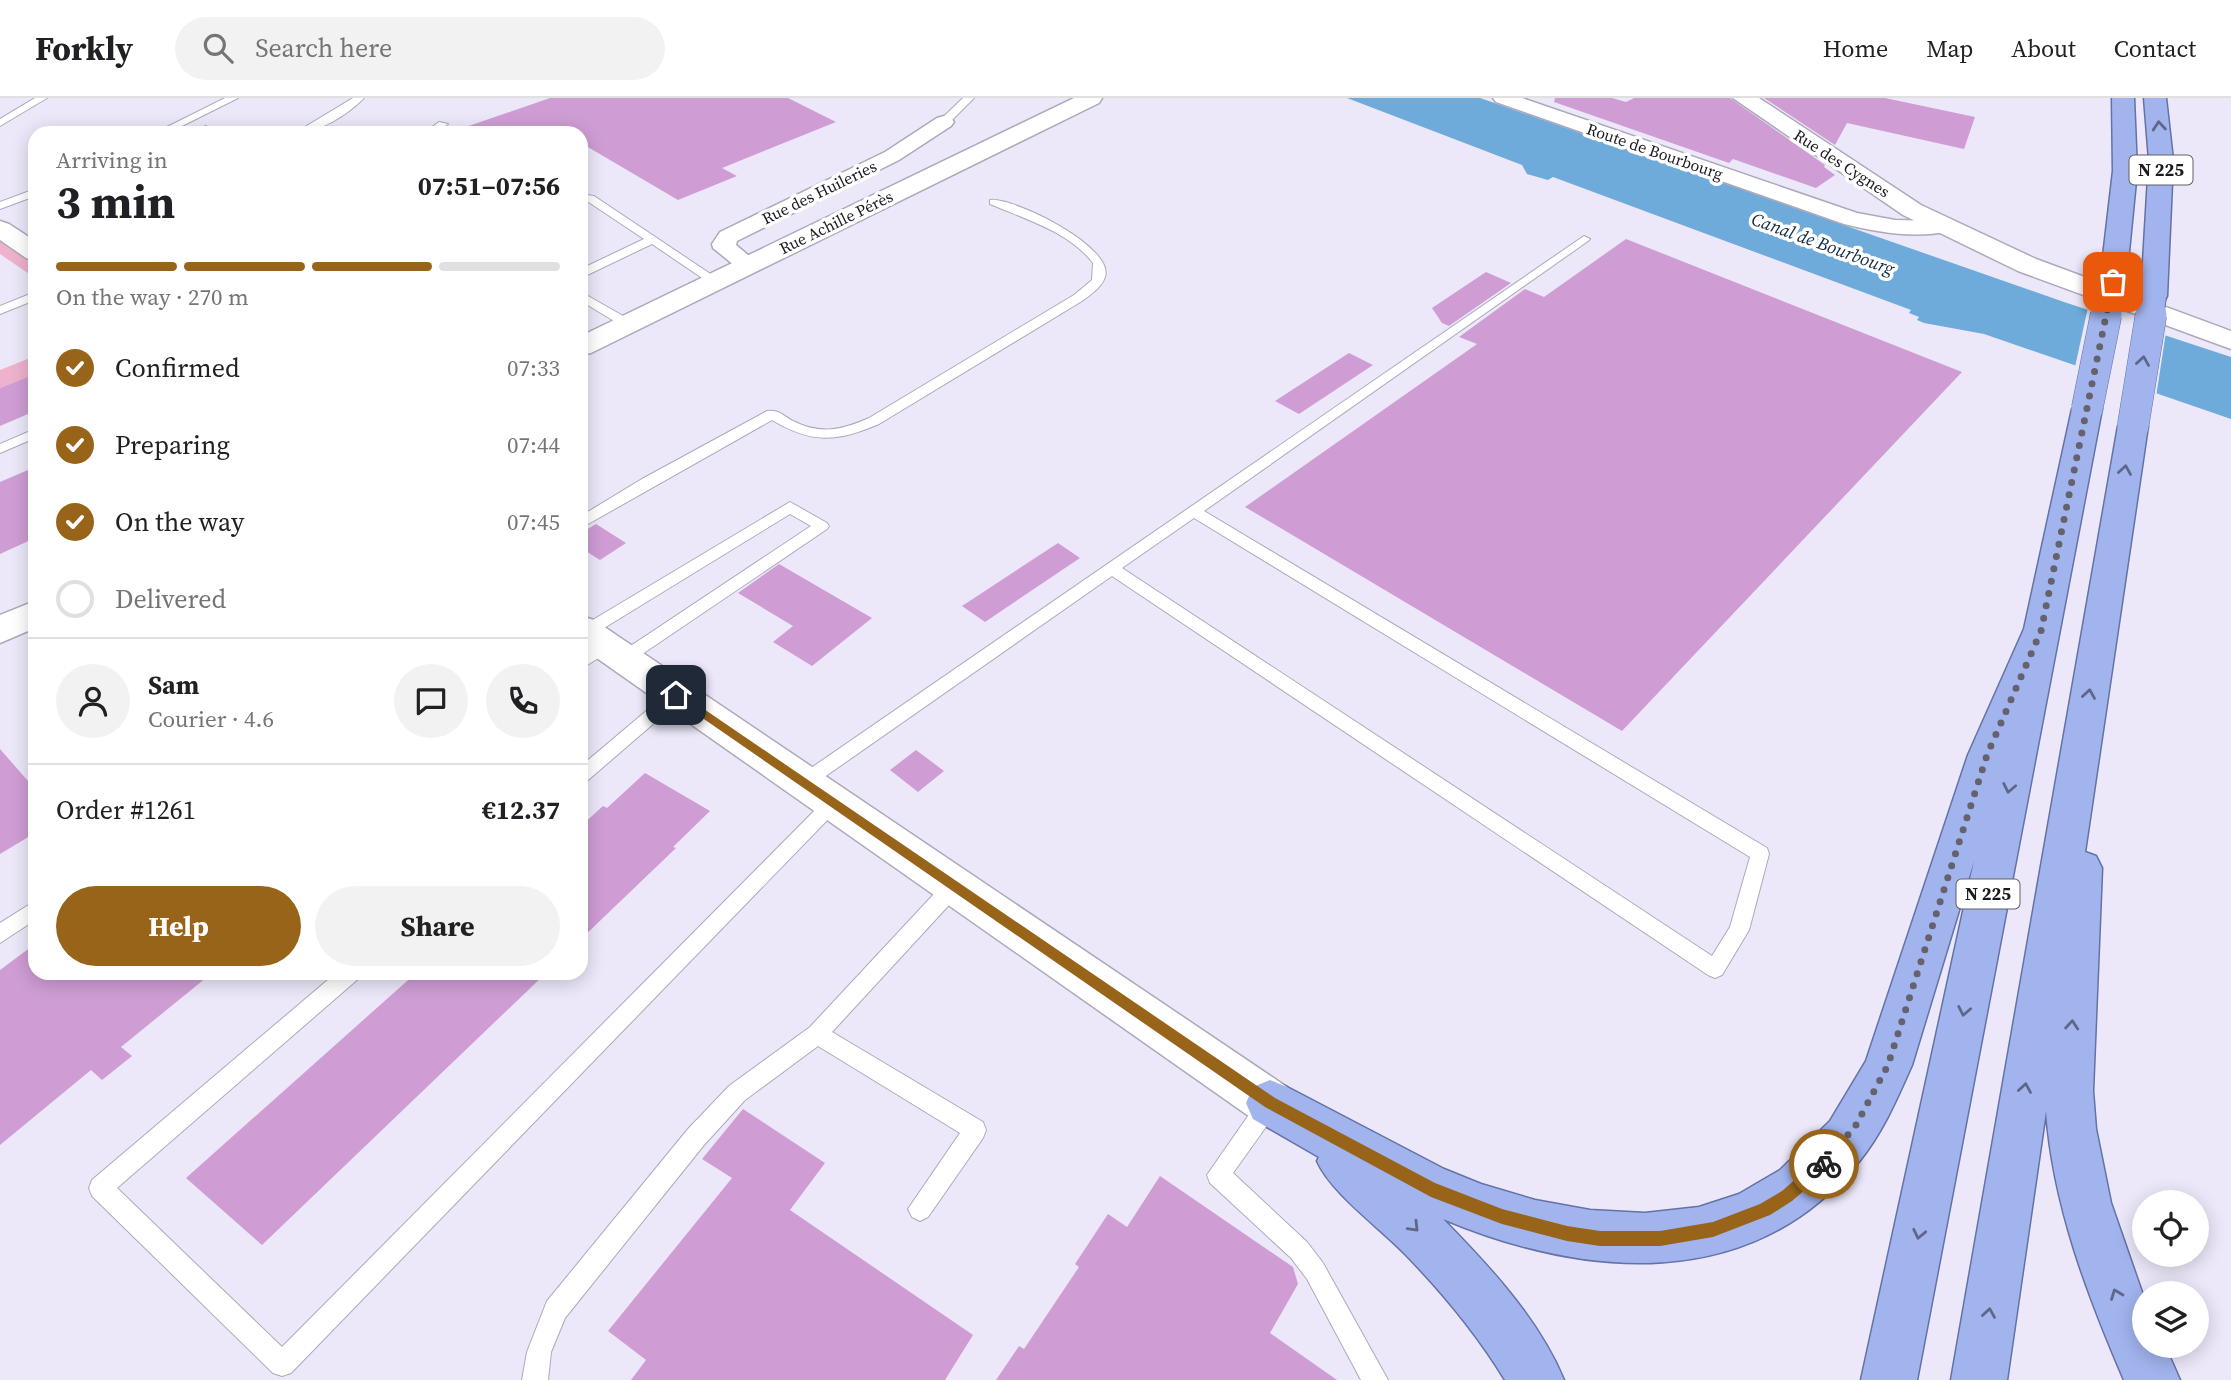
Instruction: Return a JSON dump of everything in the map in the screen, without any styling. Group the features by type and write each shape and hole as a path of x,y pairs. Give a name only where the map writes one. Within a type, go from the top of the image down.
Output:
{"highway":[{"name":"N 225","path":"1889,1380 2113,282 2125,171 2123,98"},
{"name":"N 225","path":"1979,1380 2154,296 2161,160 2155,98"},
{"path":"1270,1103 1431,1189 1502,1216 1567,1233 1631,1240 1688,1235 1740,1221 1776,1203 1805,1182 1839,1147 1868,1105 1888,1065 1987,755 2041,631"},
{"path":"2081,741 2080,899 2069,1065 2071,1118 2080,1177 2096,1239 2152,1380"},
{"path":"1270,1103 1361,1177 1411,1224 1486,1307 1536,1380"}],"street":[{"name":"Rue Achille Pérès","path":"588,344 1091,98"},
{"name":"Route de Bourbourg","path":"1503,98 1875,225 1906,228 1941,226"},
{"name":"Rue des Cygnes","path":"1744,98 1912,210 1941,226 2046,273 2231,341"},
{"name":"Rue des Huileries","path":"748,265 725,247 728,237 892,156 944,122"},
{"name":"Route de Bourbourg","path":"1808,204 1859,213 1912,210"},
{"path":"0,229 28,248"},
{"path":"0,630 28,616"},
{"path":"595,646 676,695 1270,1103"}],"lane":[{"path":"0,123 42,98"},
{"path":"175,126 233,98"},
{"path":"314,126 359,98"},
{"path":"944,122 969,98"},
{"path":"0,206 28,195"},
{"path":"588,198 715,281"},
{"path":"588,519 647,482 772,414 800,432 821,436 848,432 874,421 1078,298 1096,283 1100,273 1099,262 1086,246 994,202"},
{"path":"588,271 654,239"},
{"path":"343,980 100,1188 282,1364 818,792 1111,568 1584,239"},
{"path":"0,310 28,299"},
{"path":"588,300 628,324"},
{"path":"0,449 28,436"},
{"path":"790,508 822,526 595,646 790,508"},
{"path":"1111,568 1716,968 1739,930 1760,854 1193,511"},
{"path":"588,770 676,695"},
{"path":"535,1380 546,1331 556,1310 577,1281 719,1112 758,1076 817,1034 954,886"},
{"path":"0,934 28,914"},
{"path":"817,1034 975,1130 920,1209"},
{"path":"1270,1103 1218,1175 1299,1250 1315,1271 1375,1380"}],"shaded area":[{"path":"0,240 28,260 28,273 0,254"},
{"path":"28,359 28,377 0,388 0,370"}],"water":[{"name":"Canal de Bourbourg","path":"1347,98 1480,98 2064,302 2231,357 2231,419 1984,334 1924,323 1917,320 1919,317 1909,313 1911,310 1553,177 1548,180 1527,174 1522,165"}],"pier":[{"path":"2088,307 2166,332 2156,397 2075,367"}],"building":[{"path":"550,98 788,98 836,122 722,168 737,176 678,200 588,147 588,126 469,126"},
{"path":"1555,98 1612,98 1626,102 1634,98 1730,98 1825,165 1824,167 1835,175 1816,188 1733,159 1729,163 1554,102"},
{"path":"1764,98 1885,98 1975,117 1964,149 1847,123 1835,145"},
{"path":"1626,239 1962,372 1622,731 1245,507 1477,344 1459,337 1525,289 1544,297"},
{"path":"1486,272 1511,283 1449,326 1442,323 1432,308"},
{"path":"1349,353 1373,365 1299,414 1275,401"},
{"path":"28,377 28,414 0,426 0,388"},
{"path":"28,470 28,541 0,554 0,482"},
{"path":"596,524 626,543 600,560 588,552 588,529"},
{"path":"1058,543 1080,558 985,622 962,606"},
{"path":"779,564 872,618 812,666 773,642 793,626 738,593"},
{"path":"0,749 28,781 28,837 0,854"},
{"path":"916,750 944,771 918,792 890,770"},
{"path":"645,773 710,811 673,847 676,848 588,932 588,820 603,806 607,808"},
{"path":"28,949 28,980 203,980 121,1047 132,1056 102,1080 91,1070 0,1145 0,970"},
{"path":"408,980 539,980 262,1245 186,1178"},
{"path":"743,1109 825,1163 790,1210 973,1335 945,1380 631,1380 646,1360 608,1331 732,1178 702,1159"},
{"path":"1160,1176 1293,1267 1298,1284 1270,1333 1337,1380 996,1380 1019,1346 1024,1349 1079,1267 1075,1264 1108,1214 1127,1227"}],"way so far":[{"path":"1824,1164 1856,1125 1895,1048 1987,755 2041,631 2113,282"}],"route":[{"path":"676,695 1270,1103 1376,1162 1465,1203 1567,1233 1631,1240 1660,1239 1713,1230 1765,1210 1805,1182 1824,1164"}]}
